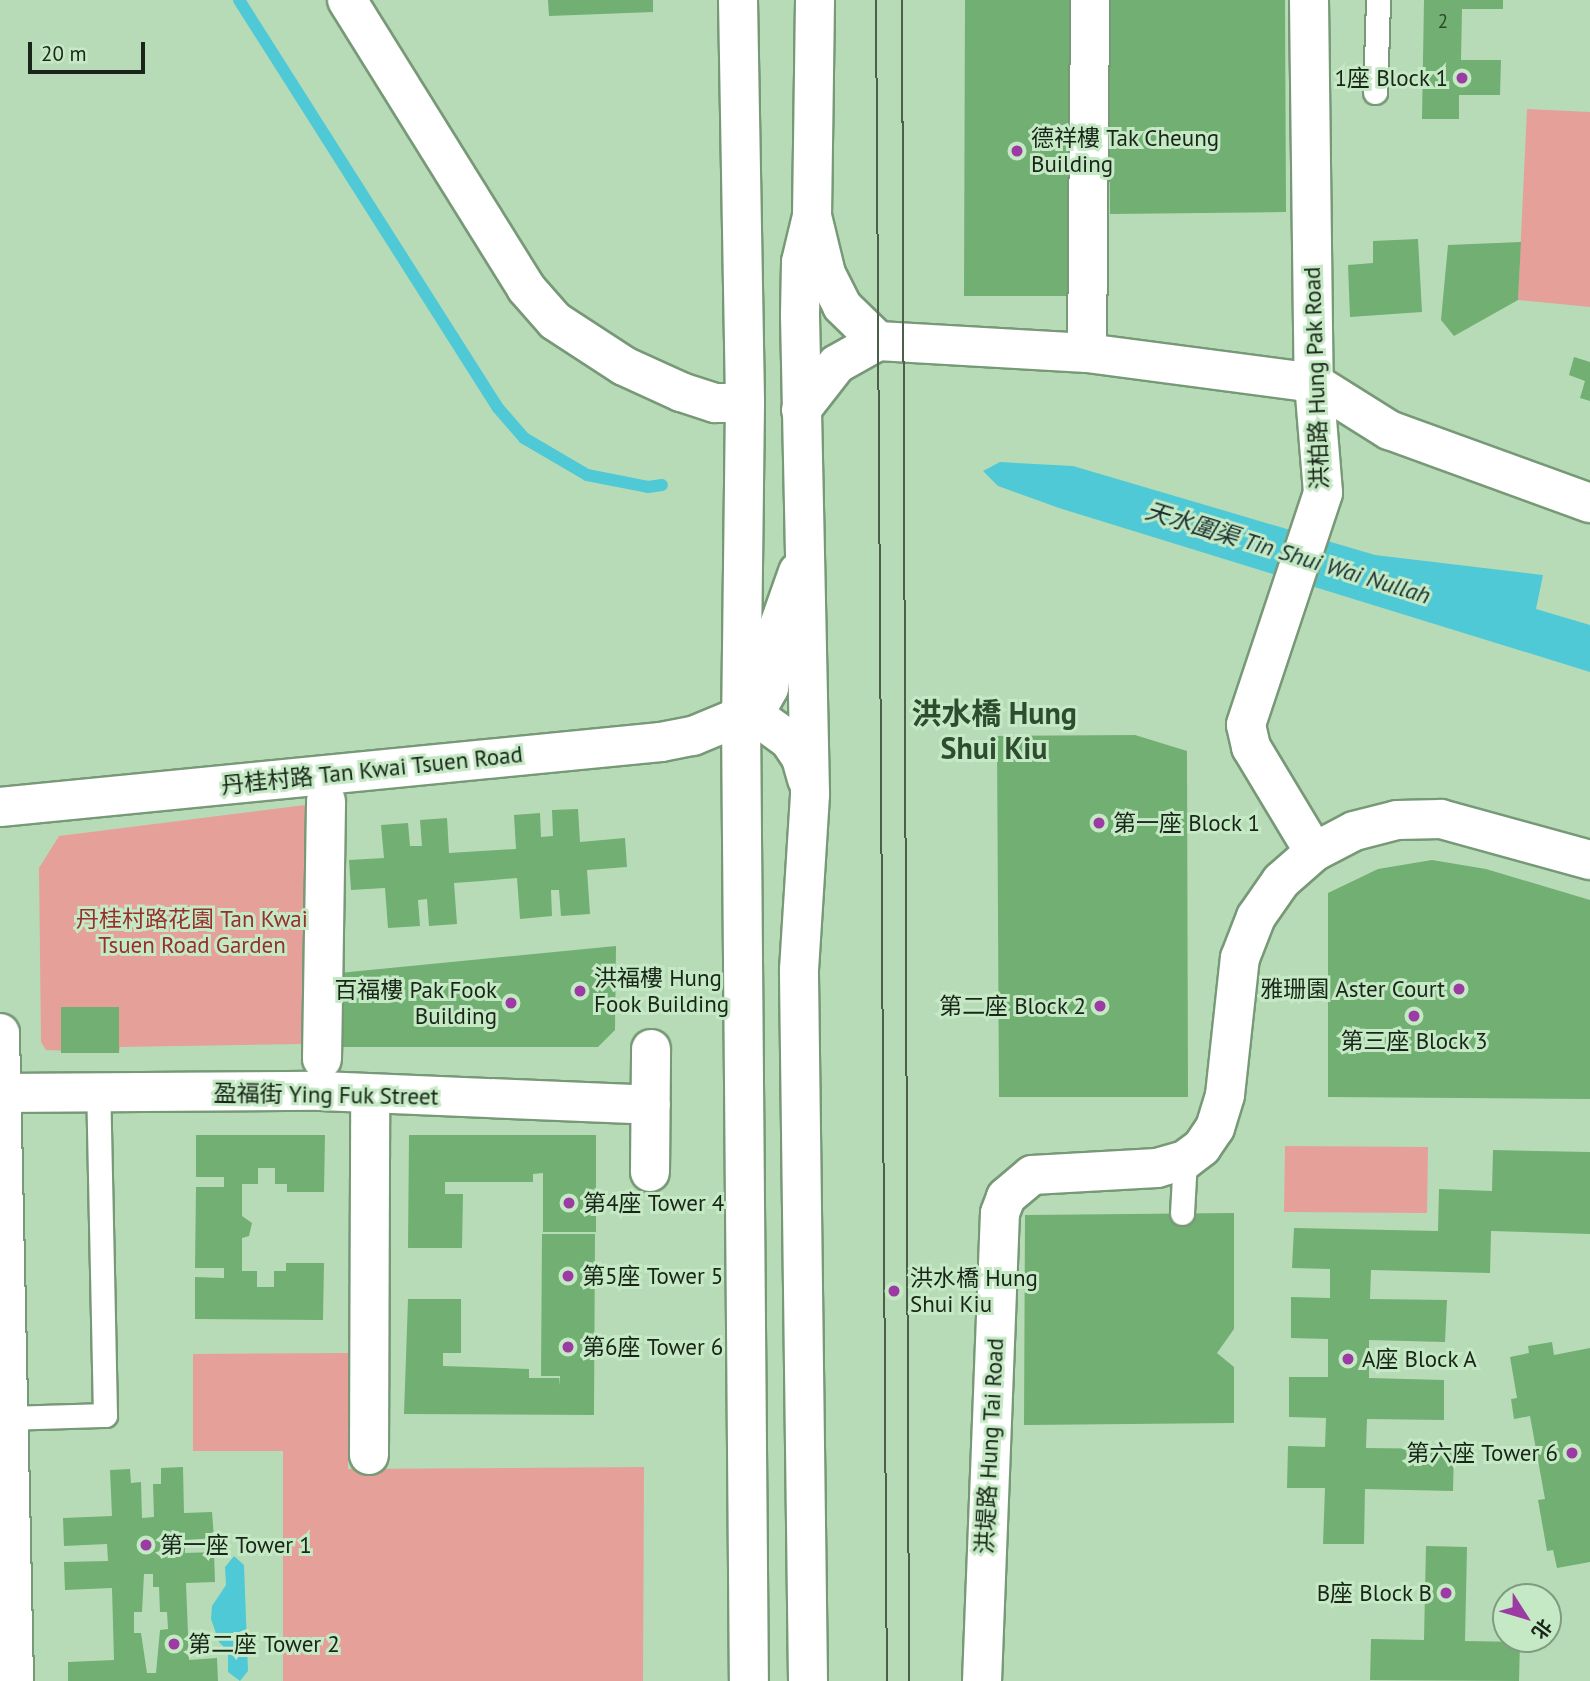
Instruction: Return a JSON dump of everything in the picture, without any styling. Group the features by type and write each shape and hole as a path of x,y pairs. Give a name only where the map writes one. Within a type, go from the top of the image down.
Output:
{"street":[{"path":"347,0 526,288 555,321 624,366 681,392 715,403 745,403"},
{"path":"738,0 745,403 741,716 749,1681"},
{"path":"808,1681 799,970 810,793 803,560 801,262 812,216 815,0"},
{"path":"1087,353 1090,0"},
{"name":"洪柏路 Hung Pak Road","path":"1309,0 1314,383 1323,492 1246,725 1248,741 1314,852"},
{"path":"812,216 826,274 842,306 878,341"},
{"path":"801,410 837,364 878,341 1087,353 1314,383 1389,430 1590,503"},
{"name":"丹桂村路 Tan Kwai Tsuen Road","path":"0,807 661,742 693,736 741,716 760,704 769,688 776,631 803,560"},
{"path":"741,716 760,719 789,740 801,758 810,793"},
{"path":"322,1059 326,801"},
{"path":"1185,1160 1202,1147 1215,1128 1225,1096 1240,958 1256,917 1282,881 1314,852 1354,831 1397,820 1441,818 1590,860"},
{"path":"0,1033 14,1681"},
{"path":"650,1172 652,1049"},
{"name":"盈福街 Ying Fuk Street","path":"1,1093 370,1094 651,1105"},
{"path":"369,1455 370,1094"},
{"name":"洪堤路 Hung Tai Road","path":"982,1681 1000,1213 1006,1197 1032,1175 1157,1168 1185,1160"}],"lane":[{"path":"1376,92 1378,0"},
{"path":"9,1418 105,1415 98,1094"},
{"path":"1182,1213 1185,1160"}],"green space":[{"path":"1527,109 1590,112 1590,307 1518,300"},
{"name":"丹桂村路花園 Tan Kwai Tsuen Road Garden","path":"305,805 304,1044 120,1047 119,1053 46,1050 41,1042 39,868 59,836"},
{"path":"1285,1146 1428,1147 1427,1213 1284,1212"},
{"path":"348,1353 348,1469 644,1467 643,1681 283,1681 283,1451 193,1451 193,1354"}],"water":[{"name":"天水圍渠 Tin Shui Wai Nullah","path":"1000,462 1073,466 1375,555 1543,575 1536,609 1590,625 1590,672 1059,508 998,486 983,471"},
{"path":"234,1556 244,1565 248,1671 240,1681 228,1672 228,1651 219,1642 211,1619 212,1606 226,1585 225,1567"}],"building":[{"path":"548,0 653,0 653,12 549,16"},
{"name":"德祥樓 Tak Cheung Building","path":"965,0 1070,0 1069,296 964,296"},
{"path":"1108,0 1285,0 1286,212 1110,214"},
{"name":"1座 Block 1","path":"1424,0 1503,0 1503,9 1462,9 1461,60 1501,60 1500,95 1459,95 1459,119 1422,119"},
{"path":"1418,239 1422,312 1350,317 1348,265 1373,263 1373,241"},
{"path":"1521,242 1518,300 1454,336 1441,320 1448,245"},
{"path":"1574,357 1590,362 1590,401 1580,398 1585,381 1569,375"},
{"path":"1135,735 1187,751 1188,1097 999,1097 997,736"},
{"path":"578,809 580,842 625,838 627,867 587,870 590,914 561,916 559,890 551,890 552,916 520,919 517,878 454,883 457,924 429,926 427,899 418,900 420,926 388,928 385,888 351,890 349,860 384,858 381,825 408,823 410,846 422,846 420,820 447,818 449,853 516,849 514,815 540,813 541,837 553,836 552,810"},
{"name":"雅珊園 Aster Court","path":"1432,860 1486,869 1590,900 1590,1099 1328,1097 1328,893 1378,869"},
{"path":"616,946 615,1030 598,1047 339,1047 339,973"},
{"path":"61,1007 119,1007 119,1053 61,1053"},
{"path":"196,1135 325,1135 324,1192 287,1192 287,1184 275,1184 275,1168 258,1168 258,1184 242,1184 242,1216 252,1223 249,1236 242,1238 242,1271 257,1271 257,1287 274,1287 274,1271 286,1271 286,1263 324,1263 323,1320 195,1319 195,1277 224,1278 224,1268 195,1268 196,1187 224,1187 224,1177 196,1177"},
{"path":"409,1135 596,1135 596,1232 543,1232 543,1173 533,1174 533,1182 445,1182 445,1194 463,1194 462,1248 408,1248"},
{"name":"A座 Block A","path":"1493,1150 1590,1152 1590,1234 1491,1231 1490,1273 1371,1270 1370,1299 1447,1300 1445,1342 1369,1340 1369,1378 1444,1380 1444,1420 1367,1419 1366,1448 1454,1449 1453,1491 1365,1489 1364,1544 1323,1544 1325,1488 1287,1488 1288,1446 1325,1447 1326,1418 1289,1417 1289,1377 1328,1377 1328,1339 1291,1338 1291,1297 1330,1298 1330,1269 1292,1268 1294,1228 1438,1231 1439,1189 1492,1191"},
{"path":"1234,1213 1234,1329 1217,1353 1234,1367 1234,1423 1024,1425 1025,1215"},
{"path":"542,1234 595,1234 594,1415 404,1414 408,1299 461,1299 461,1353 443,1353 443,1366 529,1369 529,1378 559,1378 559,1386 560,1376 541,1376"},
{"name":"第六座 Tower 6","path":"1552,1342 1554,1355 1590,1348 1590,1562 1557,1568 1553,1550 1547,1551 1538,1500 1545,1499 1530,1416 1514,1419 1511,1399 1517,1398 1510,1357 1529,1353 1528,1346"},
{"name":"第一座 Tower 1","path":"183,1467 184,1513 212,1512 214,1538 185,1540 185,1553 214,1552 215,1582 186,1583 189,1660 217,1658 218,1681 68,1681 68,1662 114,1660 112,1588 65,1590 64,1562 108,1561 107,1544 64,1546 63,1518 112,1516 110,1470 130,1469 131,1483 141,1482 142,1518 154,1517 153,1484 161,1484 161,1468","holes":["144,1574 153,1574 153,1587 159,1587 160,1612 167,1612 168,1629 160,1630 156,1673 147,1673 141,1633 134,1633 134,1612 142,1612"]},
{"name":"B座 Block B","path":"1426,1546 1467,1547 1465,1641 1492,1641 1492,1653 1520,1653 1519,1681 1370,1680 1371,1639 1424,1640"}],"waterway":[{"path":"239,0 498,408 524,438 587,475 648,487 662,485"}],"tram line":[{"path":"876,0 887,1681"},
{"path":"902,0 909,1681"}],"place":[{"name":"1座 Block 1","path":"1462,78"},
{"name":"德祥樓 Tak Cheung Building","path":"1017,151"},
{"name":"第一座 Block 1","path":"1099,823"},
{"name":"雅珊園 Aster Court","path":"1459,989"},
{"name":"洪福樓 Hung Fook Building","path":"580,991"},
{"name":"百福樓 Pak Fook Building","path":"511,1003"},
{"name":"第二座 Block 2","path":"1100,1006"},
{"name":"第三座 Block 3","path":"1414,1016"},
{"name":"第4座 Tower 4","path":"569,1203"},
{"name":"第5座 Tower 5","path":"568,1276"},
{"name":"洪水橋 Hung Shui Kiu","path":"894,1291"},
{"name":"第6座 Tower 6","path":"568,1347"},
{"name":"A座 Block A","path":"1348,1359"},
{"name":"第六座 Tower 6","path":"1572,1453"},
{"name":"第一座 Tower 1","path":"146,1545"},
{"name":"B座 Block B","path":"1446,1593"},
{"name":"第二座 Tower 2","path":"174,1644"}],"district":[{"name":"洪水橋 Hung Shui Kiu","path":"994,730"}]}
